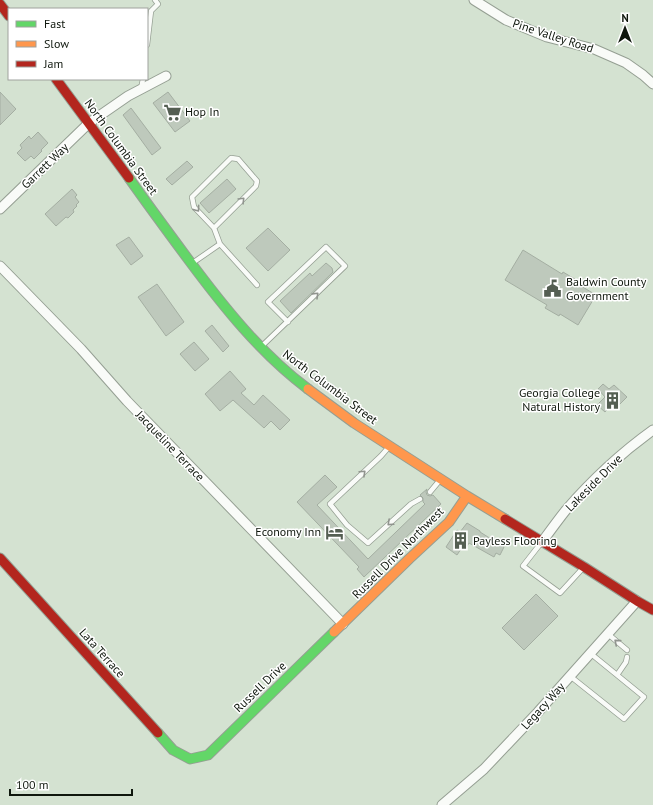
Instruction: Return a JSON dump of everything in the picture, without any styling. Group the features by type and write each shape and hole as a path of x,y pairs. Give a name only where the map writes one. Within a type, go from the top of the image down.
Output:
{"main road":[{"path":"0,4 8,15"},
{"name":"North Columbia Street","path":"57,80 90,123 191,264 231,316 261,348 297,381 354,423 389,446 636,601 653,610"},
{"name":"Russell Drive Northwest","path":"343,624 449,522 468,496"},
{"name":"Lata Terrace","path":"0,558 173,750 190,759"},
{"name":"Russell Drive","path":"190,759 208,755 343,624"}],"street":[{"name":"Pine Valley Road","path":"474,0 506,20 547,37 594,49 626,63 643,74 653,84"},
{"name":"Garrett Way","path":"0,209 90,123 128,96 166,76"},
{"name":"Jacqueline Terrace","path":"0,266 81,349 127,401 343,624"},
{"name":"Lakeside Drive","path":"542,542 566,510 597,476 653,430"},
{"name":"Legacy Way","path":"442,805 484,769 538,712 636,601"}],"lane":[{"path":"148,36 151,11 158,4 155,0"},
{"path":"141,89 143,80"},
{"path":"214,228 256,186 257,181 238,159 231,158 192,197 194,207 214,228 220,244 257,285"},
{"path":"191,264 220,244"},
{"path":"261,348 288,322 345,266 326,247 268,302 288,322"},
{"path":"389,446 330,504 347,525 368,544 411,504 420,499"},
{"path":"430,492 441,479"},
{"path":"542,542 523,566 560,593 584,567"},
{"path":"608,634 627,650"},
{"path":"570,676 624,719 644,697 590,653"},
{"path":"617,675 627,658"}],"building":[{"path":"0,92 16,109 0,125"},
{"name":"Hop In","path":"168,92 190,121 175,132 153,103"},
{"path":"131,108 161,148 152,155 123,115"},
{"path":"38,132 48,143 34,159 31,156 25,161 17,153 22,148 20,145 29,136 31,139"},
{"path":"187,161 193,167 172,185 166,179"},
{"path":"227,179 236,189 209,213 200,203"},
{"path":"72,189 77,195 75,197 79,202 73,210 74,212 56,226 45,214"},
{"path":"268,228 290,250 268,271 246,248"},
{"path":"129,237 143,256 131,265 116,245"},
{"name":"Baldwin County Government","path":"523,250 562,274 563,272 578,281 576,283 596,295 578,325 560,314 559,316 545,308 547,305 505,280"},
{"path":"326,263 332,268 333,272 291,313 280,301 310,273 312,276"},
{"path":"157,284 184,322 166,336 138,297"},
{"path":"212,325 229,346 223,352 205,331"},
{"path":"194,342 209,359 195,371 180,354"},
{"path":"230,371 246,389 241,393 254,405 263,395 290,420 280,430 271,421 264,428 233,400 220,411 205,394"},
{"name":"Georgia College Natural History","path":"603,384 609,389 614,385 627,397 618,406 614,402 605,412 597,405 605,397 598,389"},
{"name":"Economy Inn","path":"325,475 337,487 317,505 368,559 425,504 420,495 427,489 427,495 433,495 441,504 364,577 357,569 359,567 297,502"},
{"path":"467,523 504,547 500,555 496,553 494,557 469,543 466,548 463,546 457,555 446,547 457,530 460,532"},
{"path":"536,594 558,616 524,650 502,628"}],"traffic: fast":[{"path":"129,178 188,259 243,328 274,360 308,389"},
{"path":"158,733 173,750 190,759 208,755 334,632"}],"traffic: slow":[{"path":"308,389 354,423 505,519"},
{"path":"334,632 449,522 467,496"}],"traffic: jam":[{"path":"0,4 8,15"},
{"path":"57,80 129,178"},
{"path":"505,519 653,610"},
{"path":"0,558 158,733"}],"place":[{"name":"Hop In","path":"172,112"},
{"name":"Baldwin County Government","path":"553,289"},
{"name":"Georgia College Natural History","path":"613,400"},
{"name":"Economy Inn","path":"334,532"},
{"name":"Payless Flooring","path":"460,541"}]}
